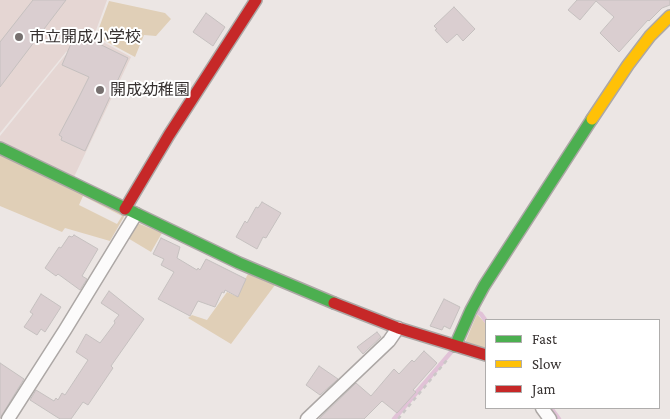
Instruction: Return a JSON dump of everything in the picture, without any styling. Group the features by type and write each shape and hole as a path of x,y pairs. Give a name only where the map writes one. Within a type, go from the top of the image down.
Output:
{"street":[{"path":"8,419 65,330 131,212 169,135 256,0"},
{"path":"457,346 480,294 527,218 628,65 650,36 670,16"},
{"path":"0,148 131,212 295,288 398,328 485,355"},
{"path":"307,419 389,341 398,328"}],"path":[{"path":"398,419 457,346"}],"shaded area":[{"path":"0,0 107,0 94,36 66,52 0,133"},
{"path":"109,1 165,13 171,19 156,36 144,35 135,57 96,36"},
{"path":"94,37 131,57 74,177 0,141 0,136 67,53"},
{"path":"0,152 125,215 110,241 65,228 62,232 0,206","holes":["83,196 122,216 117,224 79,205"]},
{"path":"135,222 162,233 151,252 126,237"},
{"path":"248,274 275,285 231,344 188,318 192,315 207,320 227,292 236,296"},
{"path":"477,314 485,323 485,348 465,343"}],"building":[{"path":"33,0 66,0 0,87 0,42"},
{"path":"577,0 670,0 670,5 662,8 648,20 619,52 600,33 614,17 596,1 580,20 568,10"},
{"path":"454,7 475,29 463,41 457,34 447,43 435,30 437,29 434,26"},
{"path":"206,13 225,27 213,46 193,32"},
{"path":"79,34 128,58 85,151 61,140 62,137 59,135 89,77 62,65 70,46"},
{"path":"262,202 281,213 266,238 263,237 257,249 236,237 245,221 247,223 256,207 258,208"},
{"path":"74,235 98,249 82,276 87,279 80,290 58,274 56,276 45,268 59,247 61,248 69,236 72,237"},
{"path":"161,238 180,247 177,258 197,270 198,268 200,270 206,259 246,279 238,297 225,290 224,293 222,292 215,307 198,301 190,316 158,299 174,272 161,265 164,259 153,254"},
{"path":"109,291 144,319 111,366 113,368 88,405 83,402 71,419 60,419 30,400 36,390 54,401 56,398 58,400 62,393 65,395 88,360 76,352 86,334 100,343 119,315 101,303"},
{"path":"41,294 61,307 45,332 41,329 37,335 24,327 33,314 30,312"},
{"path":"444,299 460,307 450,329 444,326 442,330 430,326"},
{"path":"377,332 381,337 363,354 357,347"},
{"path":"424,351 437,363 413,390 416,392 397,413 382,401 364,419 319,419 356,383 371,396 394,369 399,374 412,360 414,362"},
{"path":"0,363 24,379 0,418"},
{"path":"319,366 338,379 320,395 306,385"}],"waterway":[{"path":"478,310 477,312 485,320"},
{"path":"394,419 452,351"},
{"path":"552,409 559,419"}],"traffic: fast":[{"path":"455,346 484,286 592,119"},
{"path":"0,148 239,263 334,303"}],"traffic: slow":[{"path":"592,119 628,65 650,36 670,16"}],"traffic: jam":[{"path":"125,209 169,135 256,0"},
{"path":"334,303 398,328 485,355"}],"place":[{"name":"市立開成小学校","path":"19,37"},
{"name":"開成幼稚園","path":"100,90"}]}
